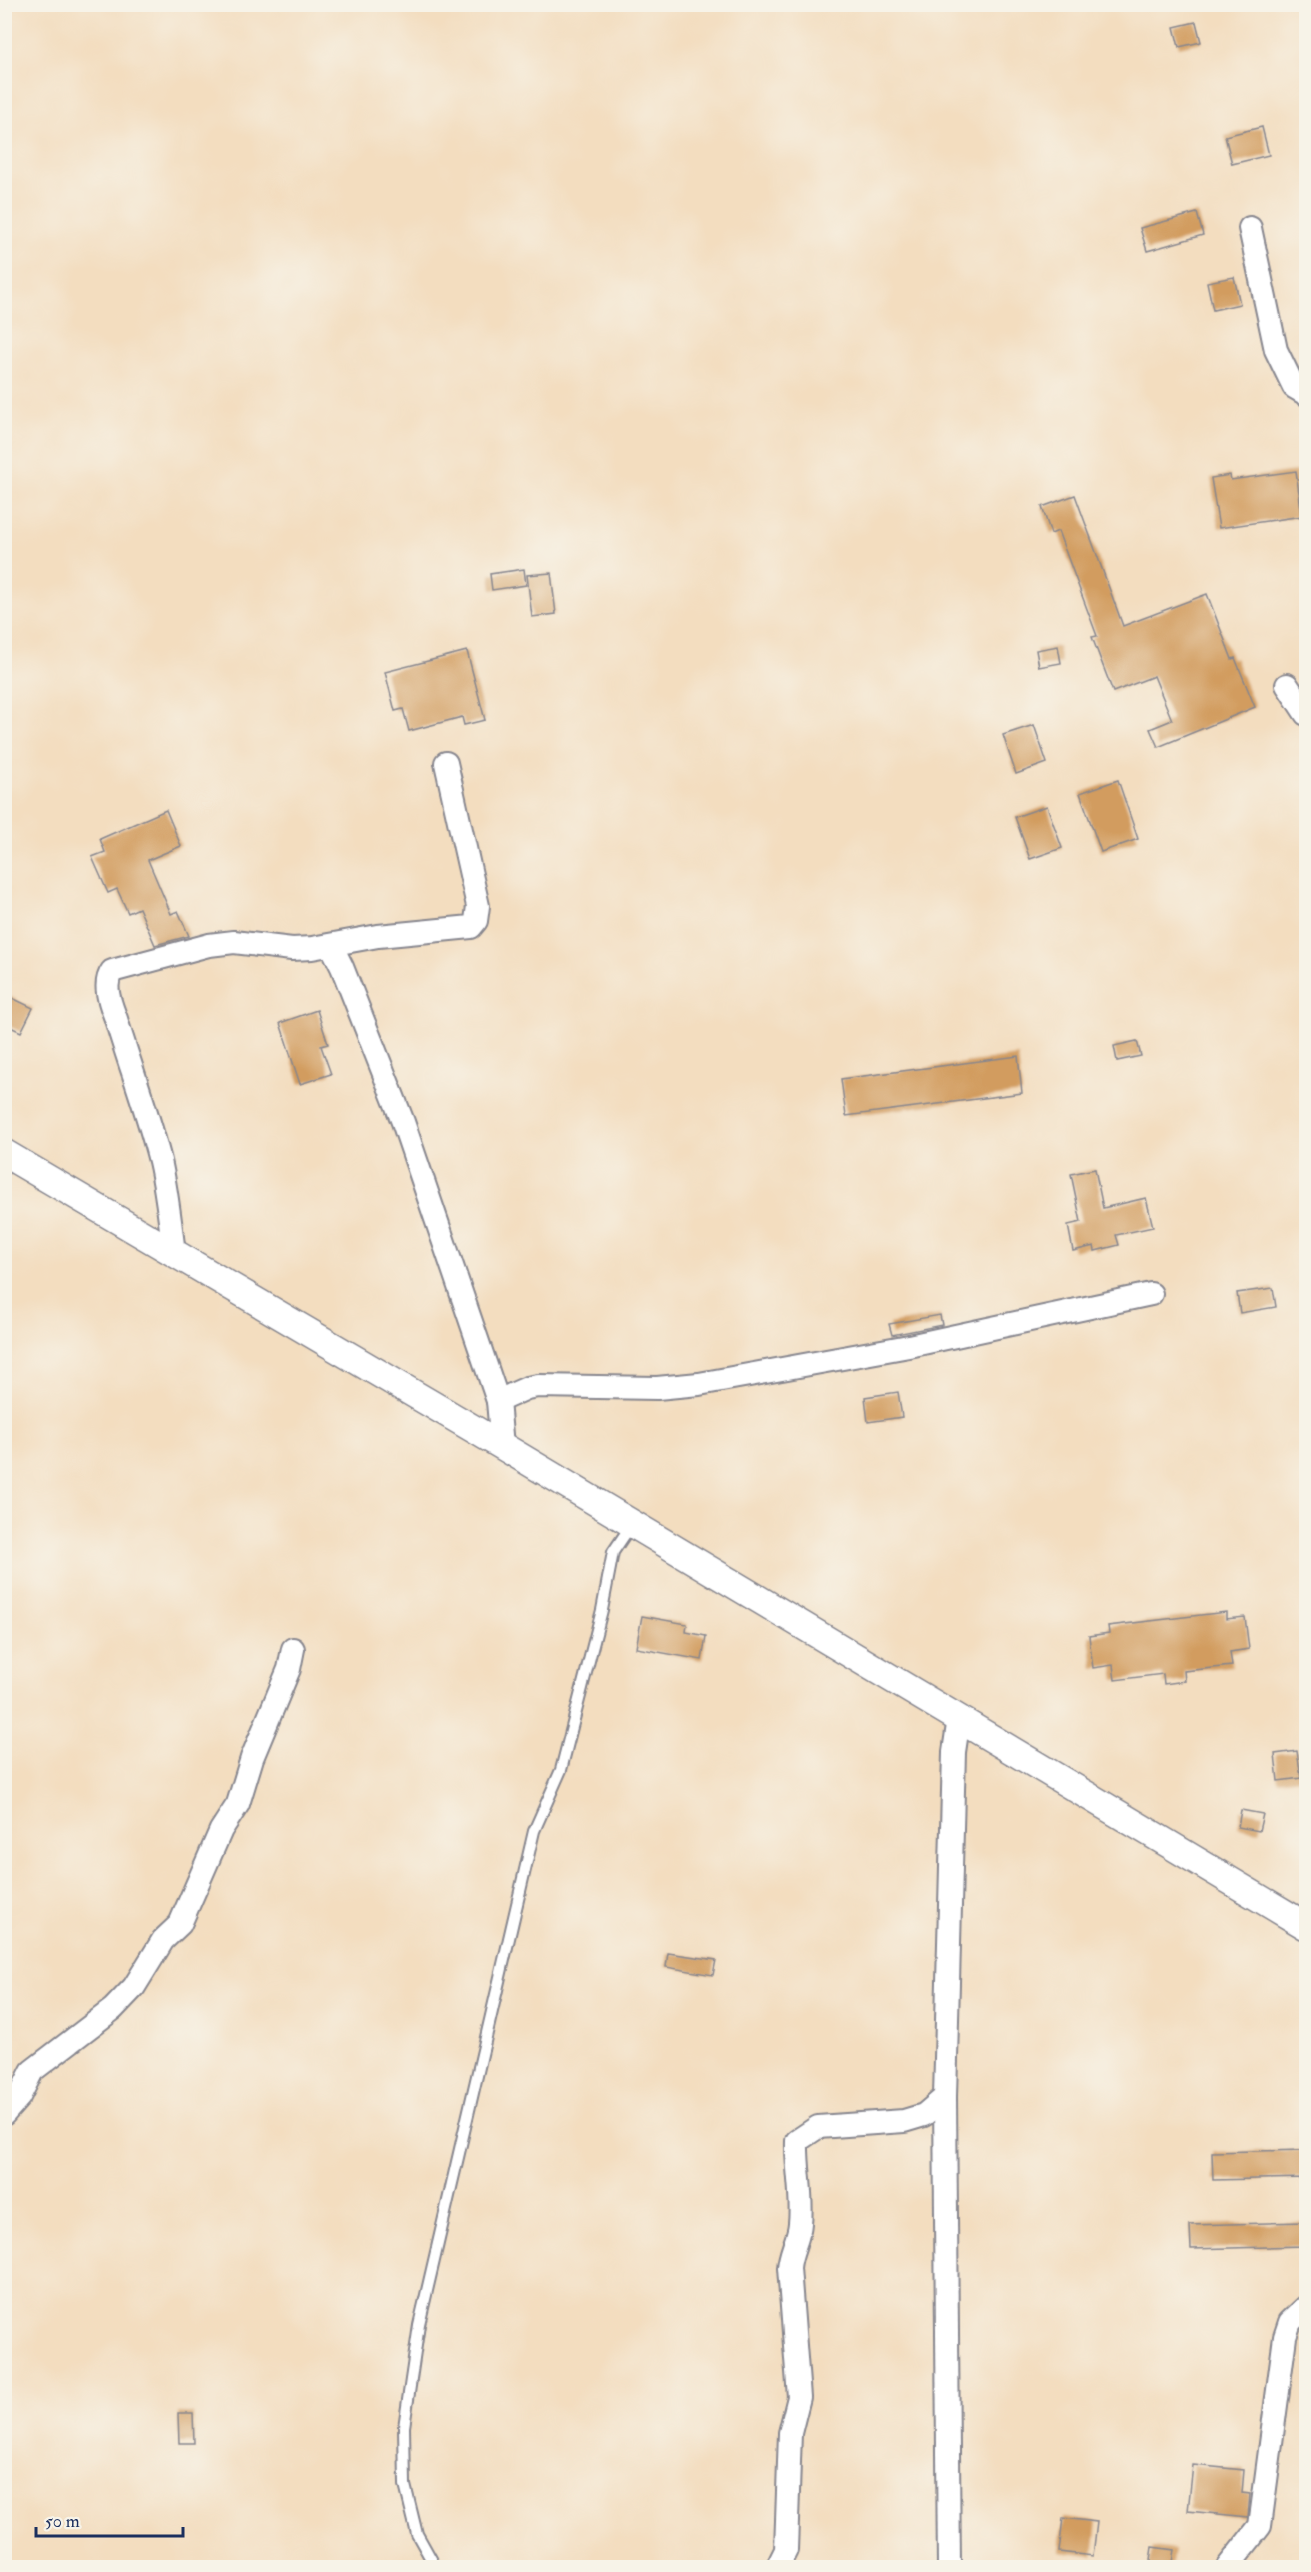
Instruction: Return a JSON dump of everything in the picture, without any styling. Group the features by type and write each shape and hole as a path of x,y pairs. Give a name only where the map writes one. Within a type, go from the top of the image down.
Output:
{"street":[{"path":"1250,228 1276,350 1294,387 1306,394"},
{"path":"1287,686 1306,714"},
{"path":"174,1253 168,1199 159,1159 113,1011 107,978 112,972 209,945 234,942 292,949 331,945 378,936 471,927 476,921 478,906 446,763"},
{"path":"331,945 342,967 402,1122 498,1401 502,1446"},
{"path":"4,1153 502,1446 1306,1926"},
{"path":"498,1401 527,1388 538,1386 657,1388 699,1384 909,1346 1151,1294"},
{"path":"4,2114 19,2097 32,2071 113,2009 134,1986 163,1940 180,1924 221,1830 238,1804 252,1758 281,1689 293,1649"},
{"path":"949,2568 945,2097 954,1752 959,1718"},
{"path":"777,2568 786,2550 790,2433 799,2397 789,2268 790,2255 799,2236 801,2219 797,2141 818,2127 904,2121 924,2115 945,2097"},
{"path":"1227,2568 1260,2526 1285,2337 1290,2322 1306,2307"}],"lane":[{"path":"436,2568 417,2534 405,2485 404,2427 419,2325 534,1831 561,1770 602,1610 613,1552 632,1524"}],"building":[{"path":"1196,22 1201,42 1179,47 1174,27"},
{"path":"1262,127 1269,155 1232,164 1225,136"},
{"path":"1197,213 1203,235 1147,251 1140,228"},
{"path":"1234,277 1240,304 1213,310 1207,282"},
{"path":"1296,471 1302,516 1219,528 1211,478 1230,475 1231,480"},
{"path":"1075,495 1123,626 1207,594 1232,659 1235,658 1255,707 1158,747 1150,729 1172,720 1154,676 1113,692 1092,637 1097,636 1058,531 1051,534 1042,507"},
{"path":"524,569 526,585 492,590 490,574"},
{"path":"551,573 556,614 532,617 527,575"},
{"path":"1058,646 1061,663 1039,667 1036,650"},
{"path":"467,651 485,720 464,725 462,717 409,731 403,709 395,711 385,672"},
{"path":"1034,725 1047,763 1016,774 1003,735"},
{"path":"1118,780 1138,839 1101,852 1080,793"},
{"path":"1047,806 1062,848 1030,859 1015,817"},
{"path":"166,810 181,846 148,860 171,914 178,911 189,936 155,945 139,908 128,913 117,889 108,893 92,857 105,852 100,839"},
{"path":"4,994 33,1008 21,1032 4,1024"},
{"path":"317,1010 328,1044 321,1046 331,1074 300,1084 280,1023"},
{"path":"1137,1041 1141,1056 1117,1061 1114,1046"},
{"path":"1018,1056 1022,1093 846,1116 841,1079"},
{"path":"1095,1169 1103,1208 1146,1198 1153,1227 1116,1235 1119,1245 1095,1251 1094,1246 1073,1251 1068,1225 1081,1222 1071,1174"},
{"path":"1273,1288 1276,1307 1240,1313 1237,1293"},
{"path":"940,1315 942,1325 892,1335 889,1324"},
{"path":"898,1392 902,1417 868,1422 865,1397"},
{"path":"1226,1612 1226,1619 1245,1617 1249,1649 1230,1652 1232,1666 1184,1671 1185,1681 1164,1684 1163,1674 1115,1680 1113,1665 1093,1668 1089,1636 1109,1633 1108,1626"},
{"path":"642,1616 687,1624 686,1632 706,1636 702,1660 636,1648"},
{"path":"1297,1751 1301,1778 1278,1781 1275,1754"},
{"path":"1241,1810 1263,1814 1259,1831 1238,1827"},
{"path":"668,1953 716,1960 713,1975 666,1967"},
{"path":"1306,2150 1306,2178 1213,2180 1212,2152"},
{"path":"1306,2222 1306,2246 1191,2249 1190,2225"},
{"path":"178,2413 193,2413 194,2443 179,2443"},
{"path":"1193,2465 1244,2470 1242,2493 1250,2494 1248,2517 1188,2511"},
{"path":"1063,2518 1097,2522 1093,2556 1059,2552"},
{"path":"1152,2547 1174,2550 1171,2568 1149,2568"}]}
